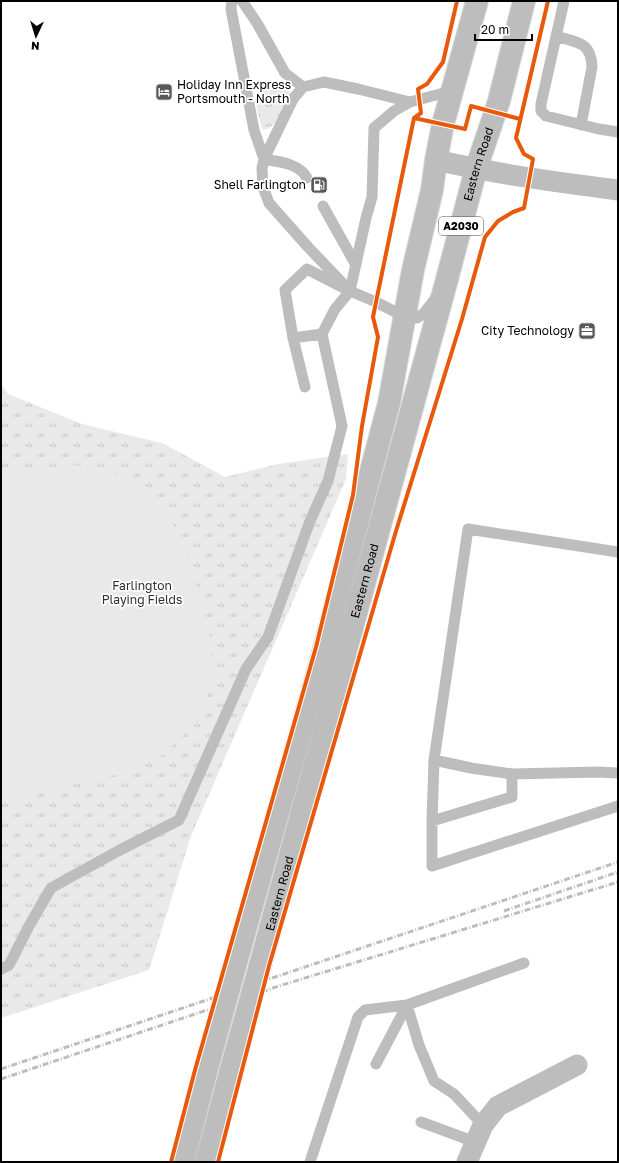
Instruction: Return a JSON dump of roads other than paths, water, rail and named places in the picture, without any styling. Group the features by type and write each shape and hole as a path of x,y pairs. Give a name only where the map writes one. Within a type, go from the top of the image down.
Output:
{"main road":[{"name":"Eastern Road","path":"183,1162 235,966 277,822 378,451 389,404 413,270 432,190 442,124 477,1"},
{"name":"Eastern Road","path":"206,1162 476,169 499,100 524,1"}],"street":[{"path":"436,160 530,179 618,190"},
{"path":"467,1162 479,1133 498,1106 577,1065"}],"lane":[{"path":"232,1 231,9 254,130 264,159"},
{"path":"242,1 257,23 285,73 303,87"},
{"path":"564,1 541,104 541,111 546,116 618,132"},
{"path":"556,36 584,45 589,50 592,58 592,67 581,124"},
{"path":"350,291 269,203 263,187 262,168 264,159 293,99 303,87 324,82 410,102"},
{"path":"1,969 10,965 29,926 51,888 118,851 179,820 246,669 268,637 310,521 328,482 342,426 322,334 335,309 350,291 372,197 374,128 394,111 410,102 451,91"},
{"path":"264,159 285,162 303,171 307,178"},
{"path":"322,206 356,265"},
{"path":"305,387 293,338 285,290 307,269 405,317 417,318 424,313 446,283"},
{"path":"293,338 322,334"},
{"path":"618,552 468,529 434,760 432,866 618,806"},
{"path":"434,760 471,768 512,774 618,773"},
{"path":"432,821 512,797 512,774"},
{"path":"310,1162 358,1017 365,1010 407,1006 524,963"},
{"path":"376,1064 407,1006"},
{"path":"407,1006 419,1045 434,1081 454,1094 479,1133"},
{"path":"421,1122 479,1133"}],"railway":[{"path":"1,1069 618,862"},
{"path":"504,911 618,872"},
{"path":"1,1079 279,986 618,882"}],"place":[{"name":"Holiday Inn Express Portsmouth - North","path":"164,92"},
{"name":"Shell Farlington","path":"319,185"},
{"name":"City Technology","path":"587,331"}],"park label":[{"name":"Farlington Playing Fields","path":"142,593"}]}
